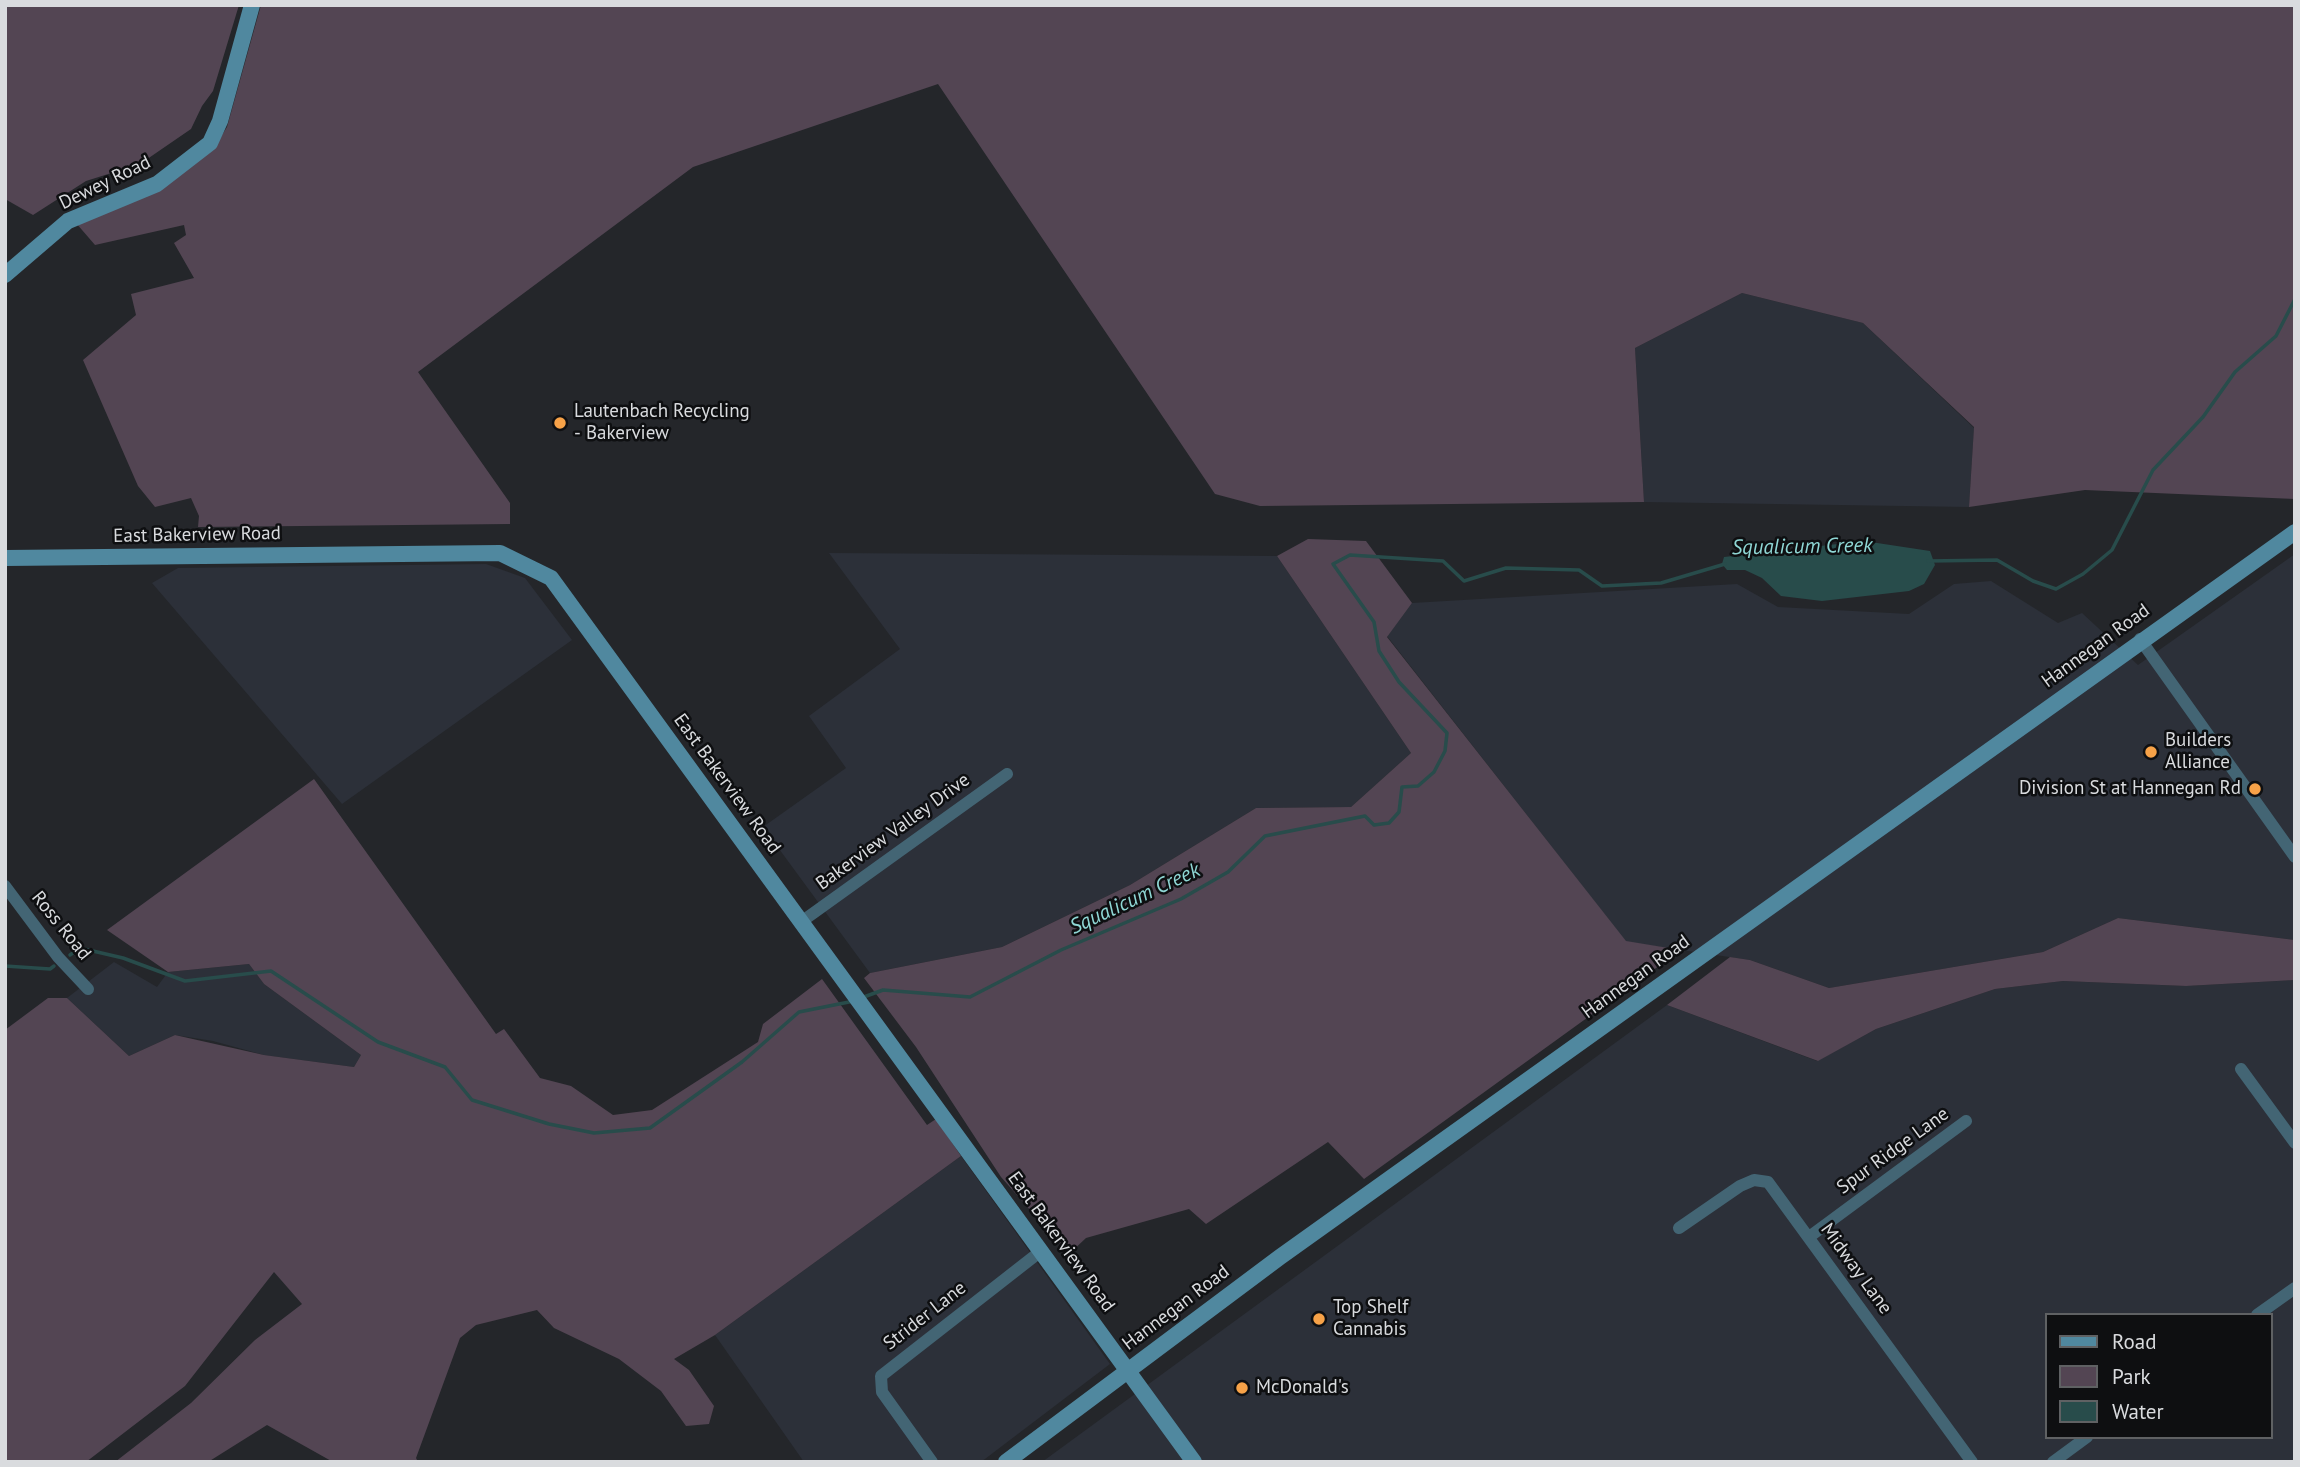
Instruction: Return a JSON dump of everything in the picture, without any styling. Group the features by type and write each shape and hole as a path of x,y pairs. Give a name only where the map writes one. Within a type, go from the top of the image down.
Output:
{"street":[{"name":"Dewey Road","path":"5,275 68,221 157,184 210,143 220,121 252,5"},
{"name":"Hannegan Road","path":"1006,1462 1129,1369 2140,639 2295,532"},
{"name":"East Bakerview Road","path":"5,558 500,553 551,578 1129,1369 1194,1462"},
{"path":"2140,639 2295,857"},
{"name":"Bakerview Valley Drive","path":"801,922 1007,774"},
{"name":"Ross Road","path":"5,886 58,957 88,989"},
{"path":"2242,1069 2295,1143"},
{"name":"Spur Ridge Lane","path":"1809,1237 1966,1121"},
{"name":"Midway Lane","path":"1679,1228 1740,1186 1754,1180 1768,1182 1972,1462"},
{"name":"Strider Lane","path":"932,1462 888,1402 882,1392 881,1377 1041,1251"},
{"path":"2260,1313 2295,1288"},
{"path":"2053,1462 2084,1439"}],"shaded area":[{"path":"1742,293 1863,323 1974,428 1969,507 1644,502 1635,348"},
{"path":"829,553 1277,556 1411,753 1351,807 1256,808 1130,885 1002,947 870,973 763,827 846,768 809,716 900,649"},
{"path":"2295,554 2295,940 2118,918 2043,952 1829,988 1750,960 1626,942 1387,636 1412,603 1737,584 1778,607 1909,614 1954,584 1991,581 2058,623 2082,613 2138,665"},
{"path":"486,564 525,578 572,640 342,804 152,583 178,568"},
{"path":"114,962 157,987 168,972 249,964 264,984 361,1055 354,1067 264,1055 213,1041 175,1035 129,1056 67,998"},
{"path":"2295,980 2295,1462 1042,1462 1667,1005 1817,1061 1876,1029 1995,989 2063,981 2186,986"},
{"path":"961,1156 1110,1364 981,1462 804,1462 715,1335"}],"green space":[{"path":"5,5 239,5 213,91 191,129 140,164 86,181 33,215 5,199"},
{"path":"261,5 2295,5 2295,499 2085,490 1969,507 1974,427 1863,323 1742,293 1635,348 1644,502 1260,506 1215,494 938,84 693,167 418,372 510,503 510,524 198,527 199,516 191,498 155,507 138,486 83,360 136,315 131,294 194,278 174,243 186,235 184,225 95,245 76,223 213,149 227,127"},
{"path":"1308,539 1366,541 1412,603 1387,637 1626,941 1681,950 1364,1179 1328,1142 1206,1224 1189,1209 1086,1238 1069,1254 1001,1177 916,1047 864,978 870,973 1002,947 1130,885 1256,808 1351,807 1411,753 1277,556"},
{"path":"314,779 496,1034 504,1029 540,1078 571,1086 613,1115 652,1110 758,1042 763,1024 822,979 927,1125 936,1119 961,1156 715,1335 674,1359 689,1370 714,1406 709,1424 686,1426 661,1391 619,1359 554,1328 537,1310 476,1325 460,1338 416,1458 418,1462 333,1462 267,1425 208,1462 115,1462 191,1403 255,1340 302,1304 274,1272 185,1386 86,1462 5,1462 5,1030 48,998 67,998 129,1056 175,1035 264,1055 354,1067 361,1055 264,984 249,964 168,972 107,930"},
{"path":"2118,918 2295,940 2295,980 2186,986 2063,981 1995,989 1876,1029 1818,1061 1667,1005 1730,957 1750,960 1829,988 2043,952"}],"water":[{"path":"1864,541 1930,551 1935,565 1924,584 1909,591 1822,601 1781,596 1762,578 1745,570 1727,570 1722,564 1724,557"}],"waterway":[{"name":"Squalicum Creek","path":"1928,561 1997,560 2033,581 2056,589 2083,574 2112,550 2153,470 2203,417 2235,372 2276,336 2295,299"},
{"name":"Squalicum Creek","path":"861,998 883,990 970,997 1061,950 1181,899 1228,872 1265,836 1365,816 1374,825 1389,823 1399,812 1402,787 1418,786 1434,772 1445,751 1447,733 1399,682 1379,651 1374,622 1333,564 1350,555 1443,561 1464,581 1506,568 1579,570 1602,586 1661,583 1725,564"},
{"name":"Squalicum Creek","path":"70,955 80,948 123,958 185,981 271,971 378,1042 445,1067 472,1100 549,1124 594,1133 650,1128 742,1062 799,1012 854,1001"},
{"name":"Squalicum Creek","path":"5,966 50,969 54,966"}],"place":[{"name":"Lautenbach Recycling - Bakerview","path":"560,423"},
{"name":"Builders Alliance","path":"2151,752"},
{"name":"Division St at Hannegan Rd","path":"2255,789"},
{"name":"Top Shelf Cannabis","path":"1319,1319"},
{"name":"McDonald's","path":"1242,1388"}]}
